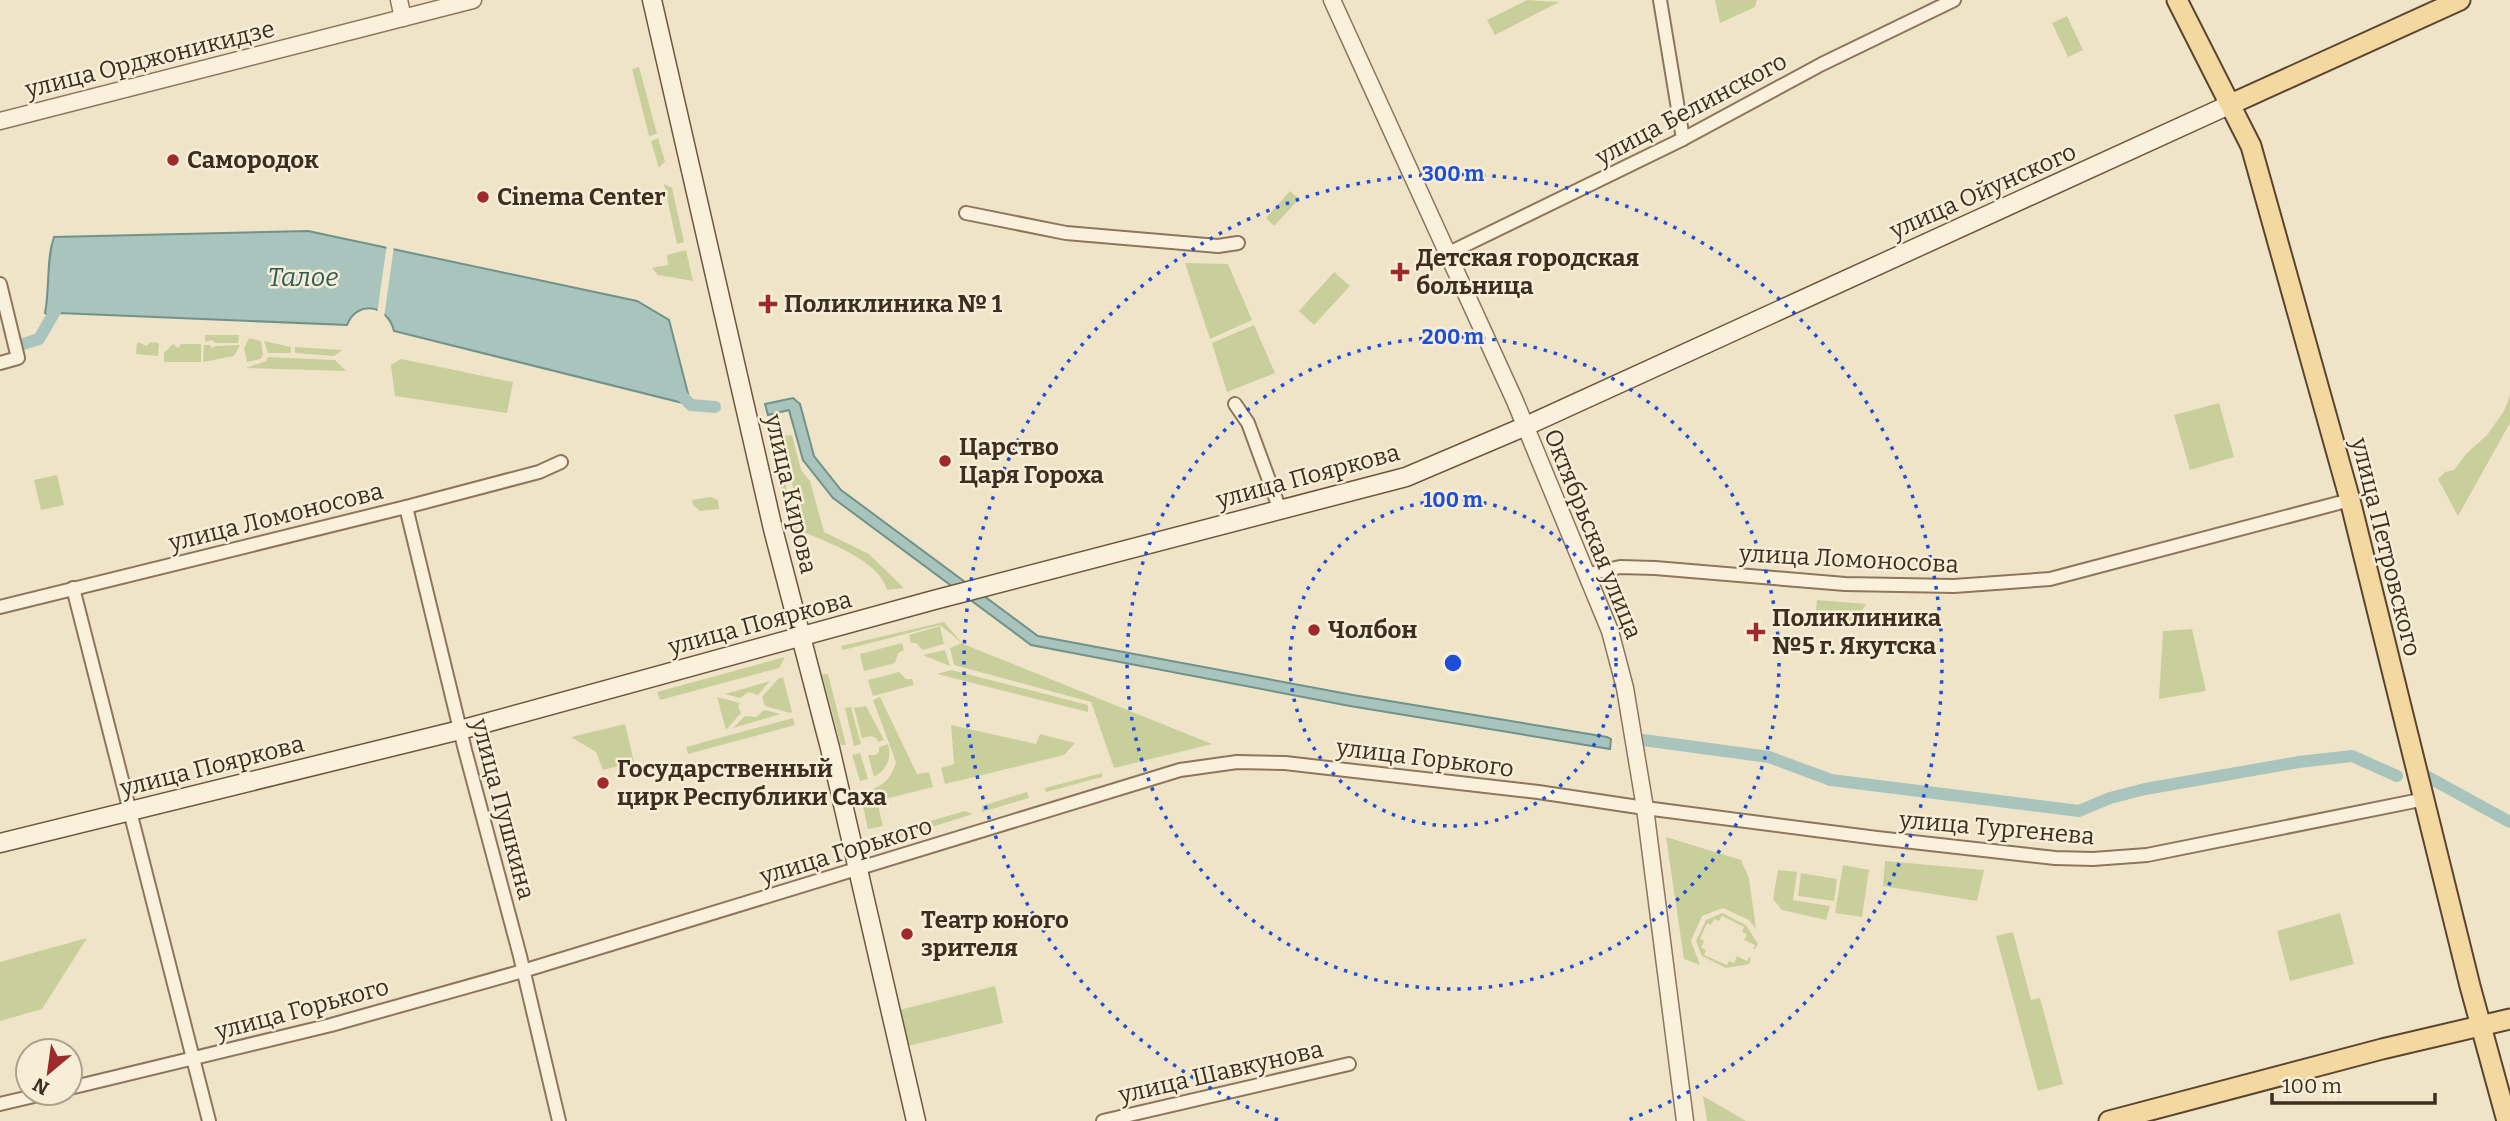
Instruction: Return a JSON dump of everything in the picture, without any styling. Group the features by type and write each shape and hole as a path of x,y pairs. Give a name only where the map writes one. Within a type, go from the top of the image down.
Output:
{"main road":[{"name":"улица Кирова","path":"652,0 916,1121"},
{"name":"улица Петровского","path":"2177,0 2251,146 2350,500 2480,1025 2507,1121"},
{"name":"улица Ойунского","path":"1526,426 2460,0"},
{"name":"улица Пояркова","path":"0,843 460,730 934,600 1406,477 1526,426"},
{"path":"2122,1120 2510,1019"}],"street":[{"path":"399,0 402,18"},
{"name":"улица Орджоникидзе","path":"0,121 473,0"},
{"name":"Октябрьская улица","path":"1332,0 1526,426 1611,631 1625,688 1645,808 1685,1121"},
{"path":"1660,0 1683,139"},
{"name":"улица Белинского","path":"1447,254 1683,139 1822,64 1954,0"},
{"path":"966,213 1066,233 1218,246 1238,243"},
{"path":"0,284 18,358 0,363"},
{"path":"1235,404 1248,423 1280,510"},
{"name":"улица Ломоносова","path":"0,607 406,507 539,472 561,462"},
{"name":"улица Ломоносова","path":"1589,574 1620,567 1655,568 1845,584 1954,586 2050,579 2350,500"},
{"name":"улица Пушкина","path":"406,507 559,1121"},
{"path":"73,588 209,1121"},
{"name":"улица Горького","path":"84,1085 356,1019 523,971 1180,770 1237,762 1285,763 1538,792 1645,808"},
{"name":"улица Тургенева","path":"1645,808 1977,850 2093,859 2147,855 2425,799"},
{"name":"улица Шавкунова","path":"1103,1121 1349,1064"}],"green space":[{"path":"1527,0 1559,2 1495,35 1487,20"},
{"path":"1715,0 1757,0 1755,7 1720,23"},
{"path":"2067,16 2083,50 2068,57 2052,23"},
{"path":"639,67 657,134 649,136 632,69"},
{"path":"658,138 665,161 659,168 651,141"},
{"path":"664,184 672,188 684,242 677,244"},
{"path":"1290,191 1299,199 1274,226 1266,218"},
{"path":"686,250 693,281 658,275 652,268 668,265 667,255"},
{"path":"1185,263 1228,264 1252,320 1210,339"},
{"path":"1334,272 1350,286 1314,325 1299,311"},
{"path":"1254,325 1275,373 1227,392 1212,343"},
{"path":"205,335 239,335 238,343 215,343 212,340 205,342"},
{"path":"249,338 261,341 263,355 260,359 247,362 244,348"},
{"path":"264,341 291,347 291,353 268,353"},
{"path":"139,342 146,346 151,342 159,343 158,356 136,354"},
{"path":"173,344 178,348 181,344 201,344 201,362 164,362 164,353"},
{"path":"204,345 210,345 212,348 240,345 234,356 203,362"},
{"path":"295,347 342,350 334,356 295,353"},
{"path":"268,357 335,360 346,371 246,368 266,361"},
{"path":"401,359 513,382 507,413 395,396 391,365"},
{"path":"2510,396 2510,423 2458,516 2438,479 2445,472 2454,470 2466,454 2487,435 2504,411"},
{"path":"2219,403 2234,457 2190,470 2174,415"},
{"path":"792,435 801,470 810,481 824,532 869,554 904,588 887,590 875,570 864,562 804,532 780,436"},
{"path":"782,471 798,530 793,531 778,474"},
{"path":"57,475 64,505 41,510 34,480"},
{"path":"711,497 718,500 719,509 700,511 693,505 692,500"},
{"path":"1817,600 1866,604 1854,623 1815,619"},
{"path":"944,622 963,644 1212,744 1114,768 1091,702 954,665 950,648 962,643 940,625 843,650 841,646"},
{"path":"940,626 944,644 923,650 916,643 911,643 909,635"},
{"path":"2192,629 2206,691 2159,699 2163,631"},
{"path":"902,643 904,650 898,653 895,663 864,671 860,654"},
{"path":"945,650 950,666 923,655"},
{"path":"785,657 779,668 660,700 657,692"},
{"path":"951,670 1088,705 1088,712 937,674"},
{"path":"899,672 906,679 912,679 914,685 873,696 868,680"},
{"path":"822,674 828,674 846,745 841,745"},
{"path":"783,677 792,712 790,713 765,706 762,697"},
{"path":"770,681 758,695 749,692 740,698 725,694"},
{"path":"717,697 740,703 738,706 741,713 726,730"},
{"path":"880,697 917,774 929,772 933,787 877,801 883,826 868,829 860,793 883,783 896,762 873,700"},
{"path":"866,706 884,740 878,742 871,736 862,738 854,708"},
{"path":"851,707 861,744 854,746 845,708"},
{"path":"764,710 781,714 733,728 745,716 756,717"},
{"path":"793,718 795,725 688,754 686,747"},
{"path":"625,724 634,762 603,770 596,752 571,737"},
{"path":"951,725 1036,744 1040,734 1075,743 1064,755 945,784 941,768 954,764"},
{"path":"888,744 887,763 874,777 868,755 875,755 879,752 879,747"},
{"path":"860,753 868,779 860,781 852,755"},
{"path":"1102,773 1102,777 1046,792 1045,788"},
{"path":"1027,792 1029,798 982,812 982,806"},
{"path":"965,811 973,814 887,841 889,833"},
{"path":"1666,837 1741,860 1749,878 1756,929 1749,920 1723,908 1702,916 1691,941 1700,965 1684,959"},
{"path":"1885,861 1984,870 1977,901 1883,886"},
{"path":"1843,865 1869,870 1862,917 1835,913"},
{"path":"1778,870 1797,872 1793,900 1830,906 1826,920 1782,910 1773,899"},
{"path":"1801,873 1837,879 1834,901 1798,896"},
{"path":"1722,913 1746,925 1758,944 1753,949 1755,945 1744,940 1747,934 1742,932 1744,927 1722,916 1719,921 1714,919 1711,925 1707,923 1700,939 1704,941 1701,948 1706,950 1704,955 1727,965 1729,961 1734,963 1737,956 1747,961 1749,957 1749,964 1726,968 1702,956 1696,941 1706,920"},
{"path":"2340,913 2354,964 2290,981 2277,931"},
{"path":"2013,932 2031,1000 2040,998 2063,1084 2038,1091 1996,936"},
{"path":"87,938 42,1009 0,1021 0,962"},
{"path":"995,986 1003,1023 904,1047 895,1011"},
{"path":"1703,1096 1746,1121 1707,1121"}],"water":[{"name":"Талое","path":"308,231 637,301 669,320 691,405 394,331 386,315 372,308 358,311 347,325 59,313 53,320 45,313 54,237"},
{"path":"793,398 800,404 814,456 841,490 1038,636 1353,695 1607,737 1611,739 1610,749 1350,706 1031,645 833,498 803,460 789,410 768,415 765,404"}],"pier":[{"path":"387,244 394,246 384,318 377,314"}],"waterway":[{"path":"23,344 39,339 58,306"},
{"path":"681,395 691,405 715,407"},
{"path":"1643,740 1769,757 1831,780 2079,811 2110,798 2145,789 2299,762 2352,756 2397,776"},
{"path":"2428,777 2510,822"}],"place":[{"name":"Самородок","path":"173,160"},
{"name":"Cinema Center","path":"483,197"},
{"name":"Детская городская больница","path":"1400,272"},
{"name":"Поликлиника № 1","path":"768,304"},
{"name":"Царство Царя Гороха","path":"945,461"},
{"name":"Чолбон","path":"1314,630"},
{"name":"Поликлиника №5 г. Якутска","path":"1756,632"},
{"name":"Государственный цирк Республики Саха","path":"603,783"},
{"name":"Театр юного зрителя","path":"907,934"}]}
